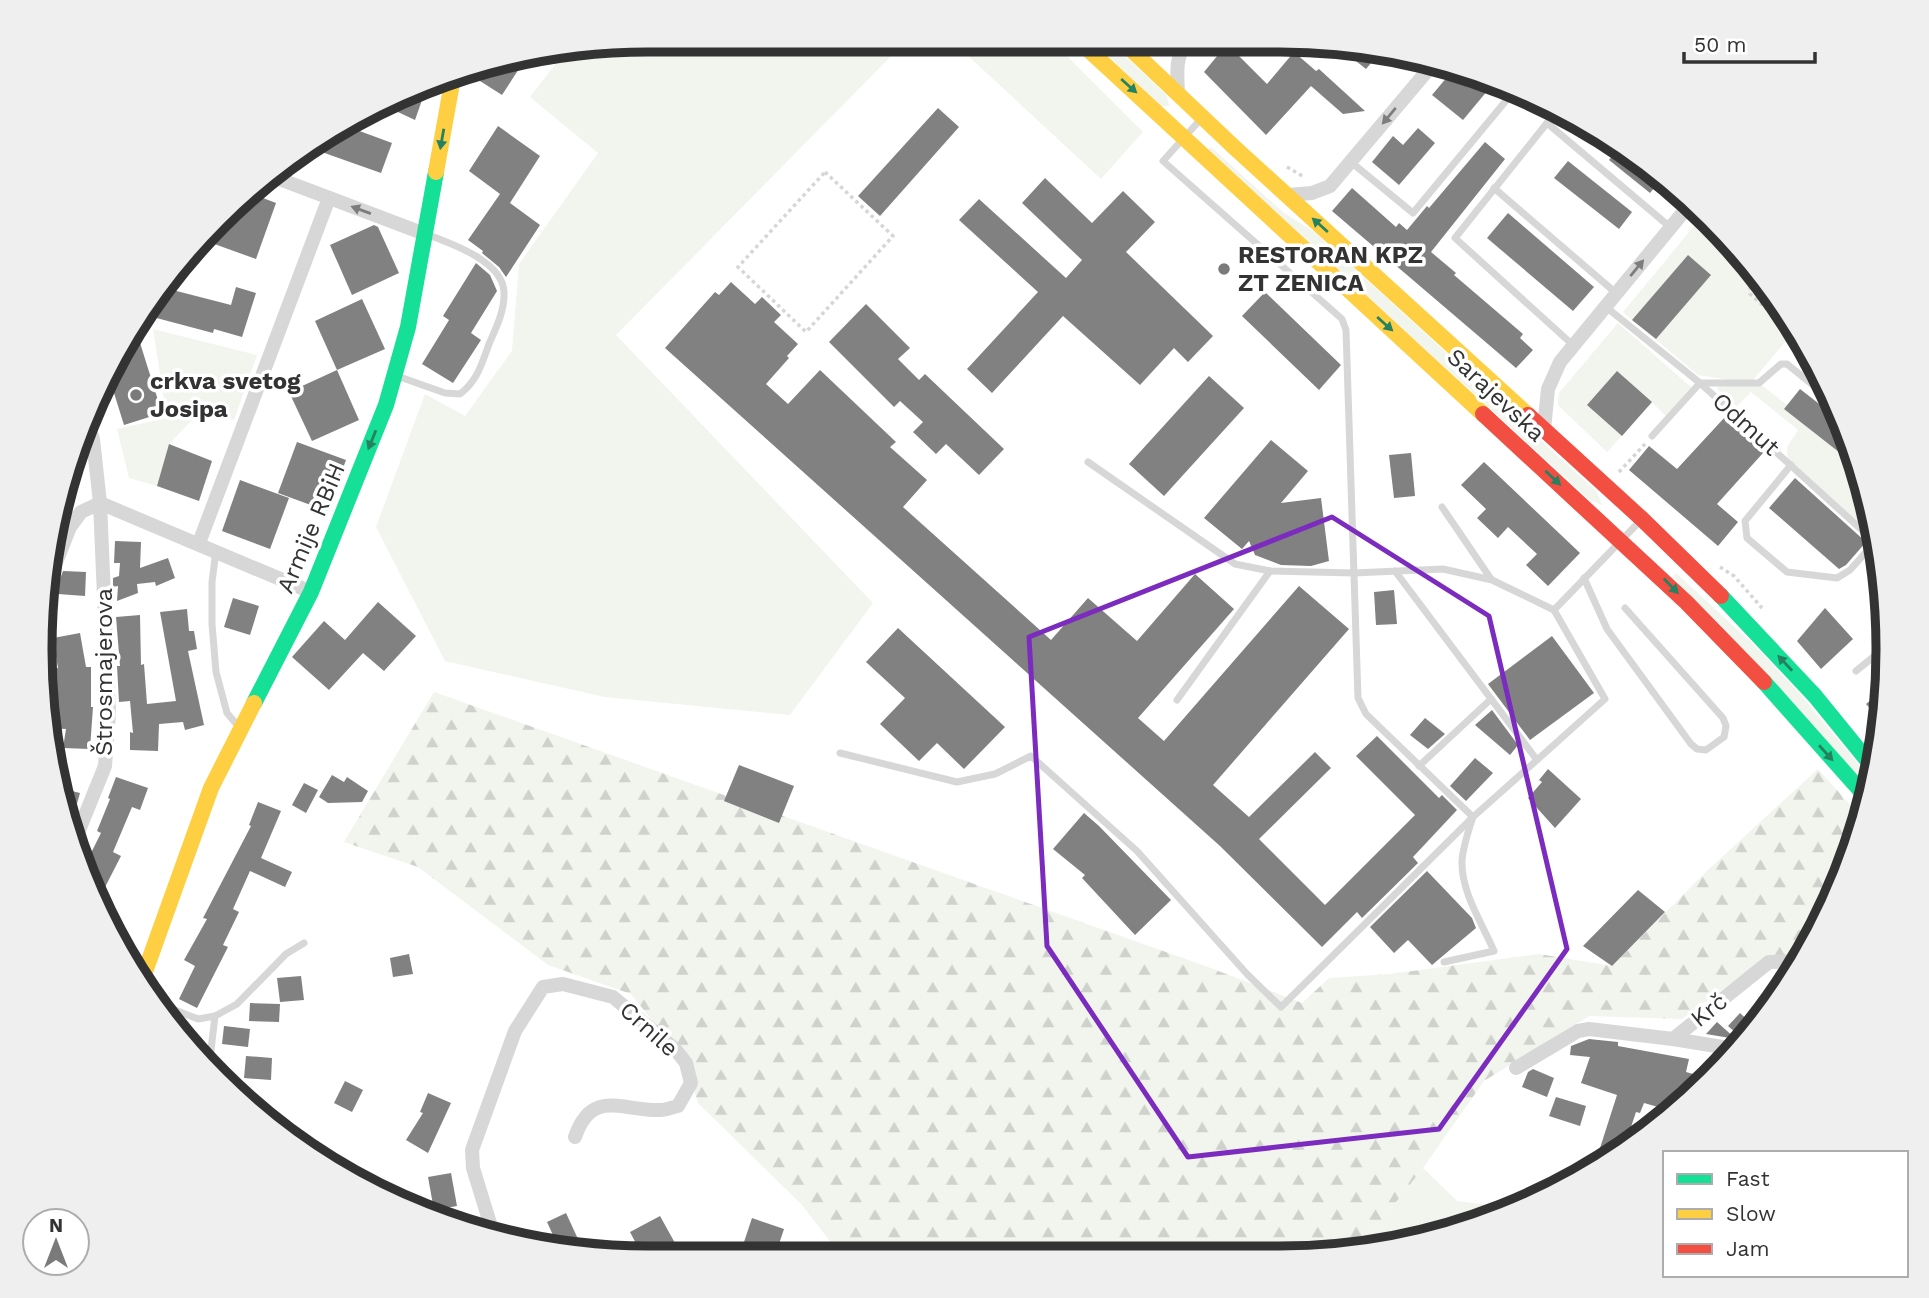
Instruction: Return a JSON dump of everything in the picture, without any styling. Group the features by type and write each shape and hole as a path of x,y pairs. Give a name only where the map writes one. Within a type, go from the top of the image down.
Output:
{"main road":[{"name":"Sarajevska","path":"1091,52 1661,576 1732,649 1859,789"},
{"name":"Sarajevska","path":"1134,52 1202,118 1642,519 1753,628 1815,696 1866,759"},
{"name":"Armije RBiH","path":"146,969 211,788 311,592 386,405 408,327 451,86"}],"street":[{"path":"1178,92 1180,52"},
{"path":"1287,195 1312,193 1330,186 1427,71"},
{"path":"281,180 425,234"},
{"path":"199,543 329,198"},
{"path":"1544,429 1548,389 1560,362 1684,211"},
{"name":"Štrosmajerova","path":"80,827 105,766 109,713 100,503 92,436"},
{"path":"62,549 70,527 81,512 100,503 311,592"},
{"name":"Krč","path":"1673,1038 1769,962 1788,961"},
{"name":"Crnile","path":"490,1224 473,1168 472,1150 515,1031 542,987 563,984 613,997 675,1049 686,1063 691,1083 678,1105 670,1108 661,1110 611,1104 593,1109 580,1122 575,1138"},
{"path":"1516,1068 1578,1031 1589,1029 1673,1038"},
{"name":"Krč","path":"1673,1038 1724,1047"}],"lane":[{"path":"1351,162 1413,213 1508,98"},
{"path":"1202,118 1163,161 1342,319 1346,330 1358,698 1366,714 1473,817"},
{"path":"1551,118 1455,238 1574,346"},
{"path":"1547,122 1671,228"},
{"path":"1494,188 1617,293"},
{"path":"395,375 445,393 460,394 477,376 503,304 505,290 487,264 466,250 425,234"},
{"name":"Odmut","path":"1606,307 1700,383 1864,531"},
{"path":"1652,436 1700,383 1759,383 1781,364 1787,364 1816,387"},
{"path":"840,753 957,782 995,774 1031,756 1137,851 1247,974 1281,1007 1473,817 1605,699 1554,610 1492,580 1443,569 1354,573 1270,571 1235,564 1088,463"},
{"path":"1791,465 1745,521 1747,538 1787,572 1837,578 1850,570 1868,550"},
{"path":"1442,507 1492,580"},
{"path":"1554,610 1642,519"},
{"path":"216,550 212,582 216,673 227,713 241,730"},
{"path":"1177,700 1270,571"},
{"path":"1395,571 1537,760"},
{"path":"1584,578 1607,629 1691,744 1697,749 1706,750 1724,737 1726,726 1723,718 1625,608"},
{"path":"1856,671 1876,655"},
{"path":"1419,766 1491,699"},
{"path":"1444,962 1494,951 1464,885 1462,864 1473,817"},
{"path":"174,1010 198,1019 215,1016 237,1004 286,954 304,943"},
{"path":"211,1053 215,1016"}],"path":[{"path":"825,172 893,236 806,332 738,267 825,172"},
{"path":"1751,283 1750,294 1774,316"},
{"path":"1803,362 1803,376"},
{"path":"1615,476 1642,448"},
{"path":"1716,565 1734,576 1767,614"}],"highlighted area":[{"path":"1332,517 1489,616 1567,949 1439,1129 1188,1157 1047,946 1029,637"}],"green space":[{"path":"649,52 895,52 616,335 873,603 790,715 605,697 445,661 376,527 425,394 465,416 512,351 519,264 598,153 530,97 558,60 571,58"},
{"path":"964,52 1063,52 1143,132 1101,179"},
{"path":"1105,52 1121,52 1167,96 1169,106 1161,106"},
{"path":"1211,147 1284,213 1315,232 1597,492 1602,505 1590,500 1208,150"},
{"path":"1697,222 1753,286 1789,338 1753,380 1736,381 1698,375 1623,312"},
{"path":"1618,323 1692,388 1667,417 1652,402 1607,452 1558,405 1559,393"},
{"path":"153,329 257,355 234,420 202,410 169,444 157,486 129,478 117,429 167,418"},
{"path":"1759,383 1787,405 1784,409 1844,455 1865,533 1791,465 1787,450 1798,430 1751,392 1737,406 1717,389 1719,384"},
{"path":"1676,573 1750,641 1801,695 1864,771 1861,781 1673,577"},
{"path":"434,692 1208,967 1302,1003 1329,978 1390,974 1539,954 1612,966 1709,869 1818,769 1854,809 1831,877 1791,957 1766,958 1682,1019 1589,1016 1484,1081 1423,1168 1367,1239 1280,1246 834,1246 801,1204 698,1103 686,1063 631,994 548,965 418,867 344,842"},
{"path":"1423,1168 1457,1201 1493,1206 1434,1225 1367,1239"}],"building":[{"path":"1220,52 1235,52 1267,84 1295,53 1316,71 1319,69 1365,111 1343,114 1311,86 1266,135 1204,72"},
{"path":"1351,57 1373,60 1366,69"},
{"path":"520,67 502,95 480,81 483,77"},
{"path":"1447,77 1488,90 1463,120 1432,95"},
{"path":"423,97 415,120 394,110"},
{"path":"938,108 959,127 880,216 858,196"},
{"path":"498,126 540,156 510,203 540,225 506,277 483,251 468,240 500,194 469,171"},
{"path":"1418,128 1435,143 1399,185 1372,162 1393,136 1403,145"},
{"path":"356,130 392,143 381,173 320,152"},
{"path":"1485,142 1505,159 1431,252 1523,334 1520,338 1533,350 1516,368 1332,211 1352,188 1396,227 1399,223 1407,230"},
{"path":"1613,155 1655,186 1650,193 1609,160"},
{"path":"1568,161 1632,212 1619,229 1554,178"},
{"path":"1045,178 1092,223 1123,191 1155,222 1126,252 1213,336 1188,362 1174,348 1140,385 1063,316 992,393 967,369 1038,292 959,220 979,199 1066,278 1082,260 1022,203"},
{"path":"261,197 276,203 256,259 212,243"},
{"path":"1508,213 1594,287 1573,311 1487,238"},
{"path":"374,225 378,227 399,273 352,295 330,245"},
{"path":"1706,232 1721,248 1704,234"},
{"path":"1688,255 1711,275 1656,339 1632,320"},
{"path":"476,263 490,275 497,291 471,333 481,340 453,383 422,364 449,320 443,316"},
{"path":"731,282 755,304 762,297 781,315 774,322 798,344 766,384 788,404 820,370 896,442 890,447 927,480 903,507 1051,640 1088,598 1137,641 1195,574 1234,609 1138,718 1164,741 1299,586 1349,629 1213,785 1249,817 1315,752 1331,768 1259,839 1325,905 1415,815 1356,756 1377,736 1439,798 1442,795 1457,810 1413,857 1418,863 1362,918 1357,912 1322,947 1220,846 665,348 715,292 719,295"},
{"path":"236,287 256,293 242,337 214,329 213,333 154,317 173,290 231,305"},
{"path":"1265,292 1341,365 1319,390 1242,316"},
{"path":"362,299 385,349 337,370 315,321"},
{"path":"866,304 910,348 898,359 919,380 925,374 1004,449 979,475 946,444 936,454 913,432 923,422 900,401 894,407 829,342"},
{"name":"crkva svetog Josipa","path":"139,340 162,413 124,425 113,388"},
{"path":"337,370 359,420 312,441 289,392"},
{"path":"1617,371 1652,402 1622,436 1587,405"},
{"path":"1209,376 1244,408 1164,496 1129,464"},
{"path":"1800,389 1826,409 1845,457 1784,409"},
{"path":"1725,417 1763,453 1717,504 1738,522 1718,546 1629,470 1649,446 1677,469"},
{"path":"1271,440 1308,471 1281,503 1321,498 1329,561 1311,566 1281,565 1255,555 1249,541 1242,549 1204,518"},
{"path":"297,442 346,460 327,511 278,493"},
{"path":"169,444 212,461 199,501 157,486"},
{"path":"1411,453 1415,496 1394,498 1389,455"},
{"path":"1484,462 1580,553 1548,586 1526,565 1537,554 1508,527 1498,538 1477,518 1486,509 1461,485"},
{"path":"1795,478 1866,542 1846,565 1839,569 1769,508"},
{"path":"240,480 289,498 270,549 222,531"},
{"path":"115,541 141,542 140,568 168,558 175,578 156,586 155,582 137,584 138,593 117,601 118,586 113,587 113,578 119,576 120,563 114,563"},
{"path":"63,571 86,572 85,596 58,594 58,584"},
{"path":"1394,590 1397,624 1376,625 1374,592"},
{"path":"233,598 259,606 250,635 224,627"},
{"path":"378,602 416,636 384,671 363,653 329,690 292,657 324,621 345,640"},
{"path":"1825,608 1853,639 1821,669 1797,641"},
{"path":"187,609 189,631 194,631 197,649 188,651 204,725 185,730 183,722 159,724 158,751 130,750 130,732 133,733 130,701 119,702 117,666 120,666 116,617 140,615 141,665 144,664 147,704 176,701 160,612"},
{"path":"898,628 1005,727 964,769 937,743 919,761 880,724 905,698 866,662"},
{"path":"80,633 86,667 91,667 93,707 90,749 63,748 66,729 58,727 53,668 58,668 53,638"},
{"path":"1552,636 1594,693 1530,740 1488,684"},
{"path":"1874,697 1873,711 1866,704"},
{"path":"1492,710 1518,745 1510,755 1475,725"},
{"path":"1425,718 1445,734 1428,749 1410,735"},
{"path":"1475,758 1493,773 1466,801 1450,786"},
{"path":"739,765 794,786 779,823 724,801"},
{"path":"1548,769 1581,799 1555,828 1528,798 1542,782 1539,780"},
{"path":"332,775 344,782 347,777 368,791 362,802 328,803 319,797"},
{"path":"116,777 148,788 140,810 132,807 113,852 121,856 104,890 90,856 101,833 97,831 110,799 108,798"},
{"path":"304,783 318,790 306,813 292,805"},
{"path":"70,791 80,793 75,810"},
{"path":"258,802 281,811 261,858 292,872 285,887 250,871 233,909 239,912 223,945 228,947 197,1008 179,999 195,966 184,960 207,919 203,918 251,826 249,825"},
{"path":"1084,813 1171,900 1135,935 1082,878 1085,875 1053,849"},
{"path":"1427,871 1472,918 1476,928 1432,965 1408,940 1394,953 1370,927"},
{"path":"1638,890 1665,912 1612,966 1583,946"},
{"path":"409,954 413,974 393,977 390,958"},
{"path":"301,976 304,1000 280,1002 277,978"},
{"path":"250,1003 280,1004 279,1022 249,1021"},
{"path":"1740,1013 1747,1019 1736,1033 1728,1026"},
{"path":"1717,1022 1733,1036 1731,1038 1706,1034"},
{"path":"224,1026 250,1029 248,1047 222,1044"},
{"path":"1589,1039 1618,1042 1618,1046 1689,1059 1686,1072 1697,1075 1660,1108 1644,1103 1640,1113 1636,1112 1629,1132 1604,1149 1600,1148 1617,1095 1581,1083 1590,1057 1570,1055 1571,1046"},
{"path":"246,1056 272,1058 271,1080 244,1078"},
{"path":"1533,1069 1554,1078 1547,1097 1522,1087 1528,1072"},
{"path":"345,1081 363,1090 352,1112 334,1103"},
{"path":"428,1093 451,1103 428,1153 406,1140 423,1113 420,1112"},
{"path":"1556,1097 1586,1106 1580,1126 1549,1116"},
{"path":"451,1173 457,1206 443,1208 433,1205 428,1177"},
{"path":"566,1213 578,1239 554,1237 547,1222"},
{"path":"660,1216 675,1243 669,1246 637,1245 630,1232"},
{"path":"752,1218 784,1229 778,1246 756,1246 744,1242"}],"traffic: fast":[{"path":"254,703 311,592 386,405 408,327 436,172"},
{"path":"1721,596 1815,696 1866,759"},
{"path":"1764,682 1859,789"}],"traffic: slow":[{"path":"1091,52 1483,414"},
{"path":"1134,52 1528,415"},
{"path":"436,172 451,86"},
{"path":"146,969 211,788 254,703"}],"traffic: jam":[{"path":"1483,414 1686,602 1764,682"},
{"path":"1528,415 1642,519 1721,596"}],"place":[{"name":"RESTORAN KPZ ZT ZENICA","path":"1224,269"},
{"name":"crkva svetog Josipa","path":"136,395"}]}
